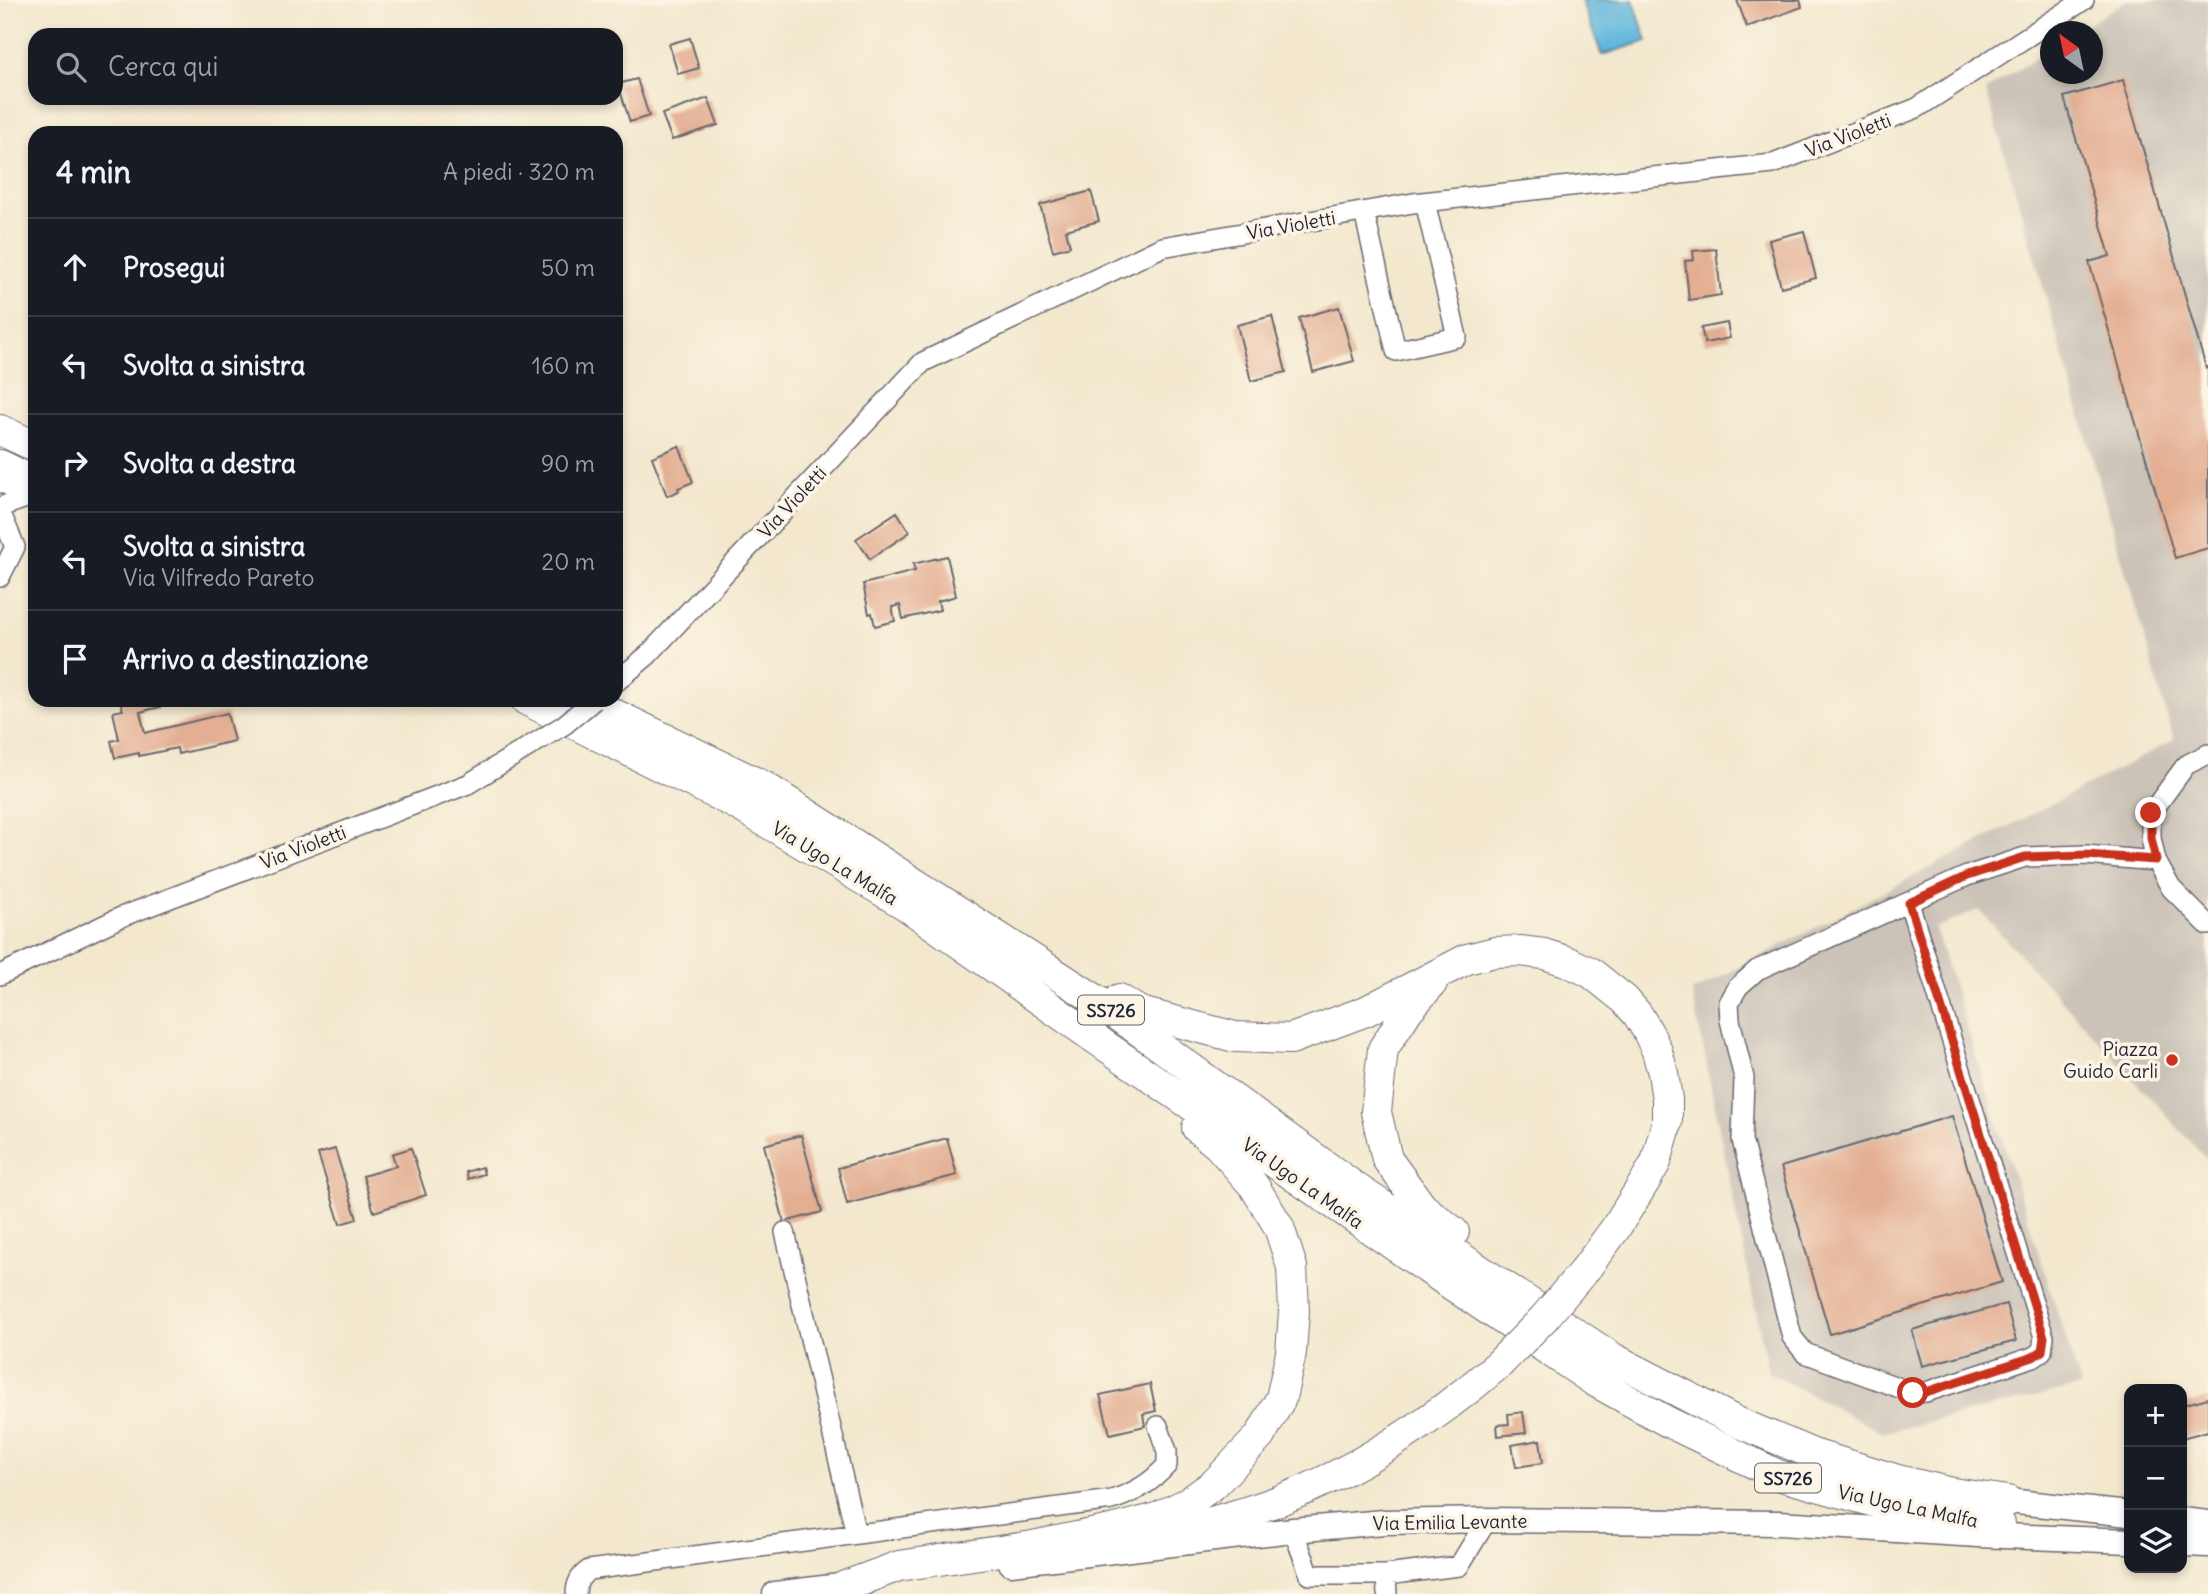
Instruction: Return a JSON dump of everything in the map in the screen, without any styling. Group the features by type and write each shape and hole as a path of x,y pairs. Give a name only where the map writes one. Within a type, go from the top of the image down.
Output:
{"highway":[{"path":"0,430 28,443"},
{"path":"0,465 28,486"},
{"name":"Via Ugo La Malfa","path":"540,707 736,804 904,904 1594,1381 1668,1422 1778,1475 1886,1505 1945,1517 2004,1513"},
{"name":"Via Ugo La Malfa","path":"599,707 765,788 1101,1003 1356,1188 1613,1359 1737,1422 1812,1454 1898,1480 1953,1493 2004,1513"},
{"path":"765,788 816,807 1140,1012 1235,1037 1291,1039 1366,1011 1467,960 1495,952 1520,951 1544,954 1566,961 1590,972 1608,985 1632,1007 1657,1051 1667,1099 1667,1122 1656,1162 1615,1229 1587,1267 1544,1318 1499,1364 1438,1413 1312,1486 1279,1500 1204,1524 1062,1556"},
{"path":"1444,970 1408,1010 1383,1049 1376,1112 1387,1159 1422,1206 1613,1359"},
{"path":"845,1586 899,1566 1033,1545 1157,1518 1214,1484 1243,1457 1261,1436 1281,1398 1291,1353 1294,1311 1292,1267 1279,1227 1254,1186 1218,1145 1102,1059 1087,1033"}],"main road":[{"name":"Via Ugo La Malfa","path":"2004,1513 2124,1514"},
{"name":"Via Ugo La Malfa","path":"2004,1513 2124,1538"},
{"name":"Via Emilia Levante","path":"775,1594 1062,1556 1384,1522 1487,1520 1779,1523 1978,1535 2124,1539"}],"street":[{"name":"Via Violetti","path":"623,676 648,655 923,362 1162,247 1425,202 1773,164 1917,108 2084,0"},
{"path":"1364,212 1396,351 1457,337 1425,202"},
{"path":"0,482 28,489"},
{"path":"0,577 15,547 0,509 28,494"},
{"name":"Via Violetti","path":"0,975 121,917 468,784 564,725 586,707"},
{"path":"2208,754 2186,765 2151,813 2151,838 2156,860 2171,888 2208,925"},
{"path":"1909,903 2044,1337 2042,1351 2033,1357 1926,1392 1913,1393 1805,1353 1792,1337 1742,1140 1744,1078 1730,1020 1729,1003 1738,988 1757,970 1967,876 2025,857 2086,855 2156,860"},
{"path":"785,1232 856,1534"},
{"path":"576,1594 576,1585 589,1570 1112,1500 1134,1493 1153,1480 1167,1465 1167,1451 1158,1426"},
{"path":"1293,1530 1310,1575 1386,1584 1460,1566 1487,1520"}],"shaded area":[{"path":"2127,0 2208,0 2208,1161 1979,910 1935,928 2081,1386 1882,1433 1768,1372 1692,992 2174,740 1986,90 2040,55 2040,84 2103,84 2103,21 2094,21"}],"water":[{"path":"1581,0 1633,0 1647,41 1602,55"}],"building":[{"path":"1737,0 1800,0 1802,7 1747,27"},
{"path":"690,38 699,68 678,74 669,44"},
{"path":"637,79 649,116 630,122 623,100 623,83"},
{"path":"2123,80 2206,368 2208,367 2208,548 2175,558 2089,262 2110,256 2064,97"},
{"path":"708,98 718,125 672,140 662,114"},
{"path":"1091,191 1099,221 1066,230 1070,246 1053,251 1040,205"},
{"path":"1804,231 1816,278 1781,287 1769,240"},
{"path":"1716,249 1721,295 1689,300 1685,261 1694,260 1693,251"},
{"path":"1339,307 1354,361 1313,372 1299,318"},
{"path":"1272,316 1286,372 1251,381 1237,325"},
{"path":"1727,323 1730,338 1705,343 1701,328"},
{"path":"679,446 693,482 667,496 652,457"},
{"path":"897,512 910,532 870,559 856,539"},
{"path":"947,556 956,596 938,601 940,610 903,619 900,605 892,607 895,621 875,626 872,613 869,614 863,584 915,571 913,564"},
{"path":"122,707 160,707 140,712 145,733 227,713 234,741 178,754 177,748 115,758 111,741 119,739 113,712 123,710"},
{"path":"1952,1116 2002,1282 1830,1334 1781,1167"},
{"path":"801,1135 822,1212 784,1222 764,1145"},
{"path":"947,1138 957,1175 847,1204 838,1168"},
{"path":"411,1148 426,1195 374,1212 363,1176 396,1166 392,1154"},
{"path":"335,1149 357,1219 340,1224 318,1154"},
{"path":"482,1167 484,1174 468,1179 466,1172"},
{"path":"2006,1304 2016,1341 1922,1366 1912,1330"},
{"path":"1150,1384 1156,1411 1143,1414 1145,1426 1110,1434 1100,1395"},
{"path":"2208,1398 2208,1431 2187,1437 2187,1404"},
{"path":"1523,1412 1526,1433 1498,1436 1497,1425 1509,1424 1508,1414"},
{"path":"1540,1440 1543,1463 1516,1467 1512,1445"}],"place":[{"name":"Piazza Guido Carli","path":"2172,1060"}],"route":[{"path":"1913,1393 1926,1392 2033,1357 2042,1351 2044,1337 1909,903 1967,876 2025,857 2086,855 2156,860 2151,838 2151,813"}]}
